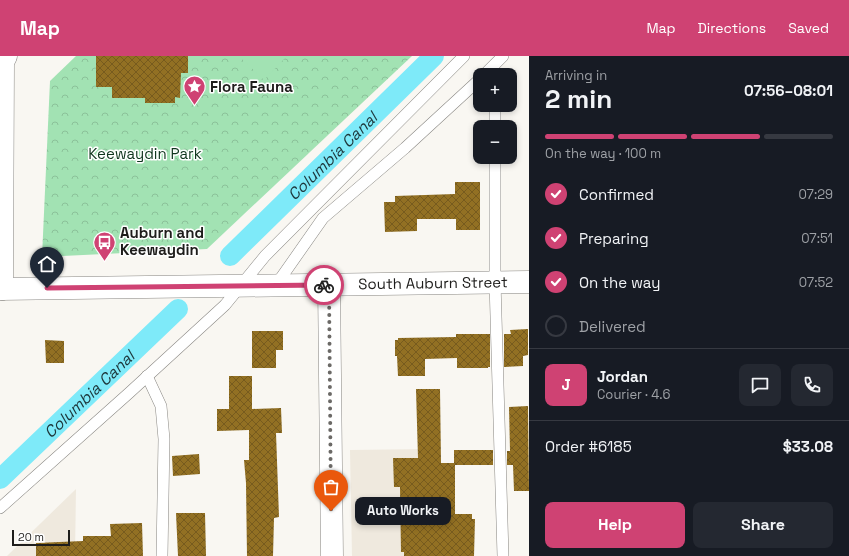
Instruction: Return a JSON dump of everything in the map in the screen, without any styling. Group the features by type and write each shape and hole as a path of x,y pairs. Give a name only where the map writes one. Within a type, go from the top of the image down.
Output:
{"street":[{"path":"1,289 4,62 6,56"},
{"name":"South Auburn Street","path":"1,289 529,282"},
{"path":"329,284 332,556"}],"lane":[{"path":"0,508 225,305 265,256 464,56"},
{"path":"496,68 503,56"},
{"path":"276,285 323,218 405,148 473,85"},
{"path":"495,164 495,282 502,556"},
{"path":"147,376 161,406 163,432 162,556"}],"shaded area":[{"path":"427,449 428,556 352,556 350,450"},
{"path":"76,489 75,556 7,556"}],"green space":[{"name":"Keewaydin Park","path":"76,56 412,56 207,249 42,257 50,81"},
{"path":"239,56 287,56 264,80"}],"building":[{"path":"96,56 188,56 188,73 181,73 180,98 175,97 175,103 145,103 145,98 112,98 112,87 96,87"},
{"path":"455,182 480,182 480,230 456,230 456,219 417,219 417,231 385,232 384,202 395,202 395,196 455,194"},
{"path":"528,329 528,355 523,356 523,366 504,367 504,334 511,334 510,330"},
{"path":"252,331 283,331 283,350 276,350 276,368 252,368"},
{"path":"456,334 490,334 490,367 457,368 457,358 425,359 425,376 398,376 397,356 395,356 395,340 398,340 398,338 456,337"},
{"path":"45,340 64,341 64,363 46,363"},
{"path":"229,376 252,376 252,409 281,408 282,433 276,433 279,517 274,518 273,556 247,556 246,483 244,460 249,460 249,430 217,431 217,409 229,409"},
{"path":"416,389 440,389 441,463 454,463 454,450 493,450 493,465 455,465 455,514 472,514 472,519 475,519 474,556 404,556 404,552 401,552 400,487 394,487 393,458 418,458"},
{"path":"528,406 529,491 514,491 513,465 507,465 507,451 510,451 509,407"},
{"path":"199,454 200,474 173,476 172,456"},
{"path":"176,513 205,513 206,556 178,556"},
{"path":"142,523 143,556 36,556 36,543 83,541 83,536 111,536 110,524"}],"waterway":[{"name":"Columbia Canal","path":"230,256 434,56"},
{"name":"Columbia Canal","path":"0,479 178,309"}],"way so far":[{"path":"324,285 329,284 331,511"}],"place":[{"name":"Flora Fauna","path":"194,106"},
{"name":"Auburn and Keewaydin","path":"105,262"},
{"name":"Auto Works","path":"331,511"}],"route":[{"path":"47,288 324,285"}]}
